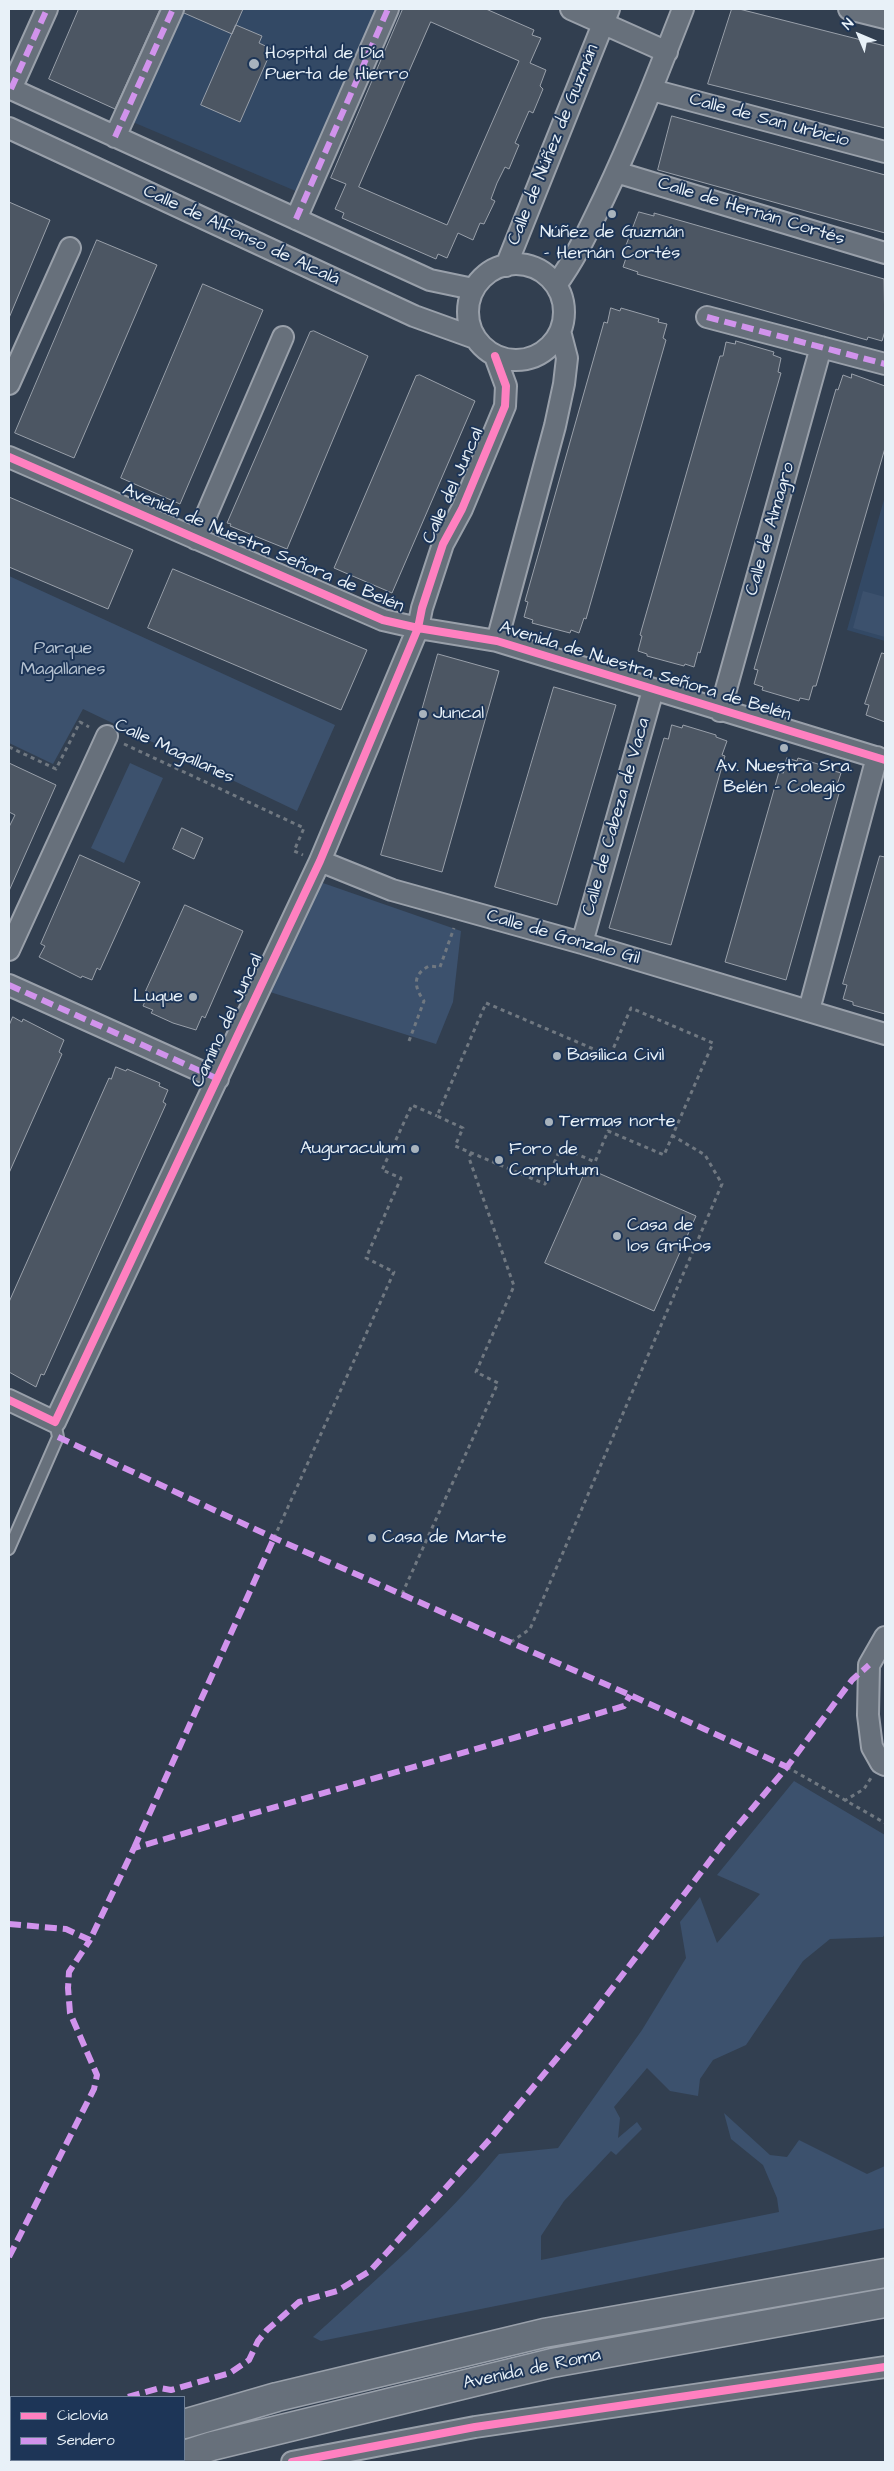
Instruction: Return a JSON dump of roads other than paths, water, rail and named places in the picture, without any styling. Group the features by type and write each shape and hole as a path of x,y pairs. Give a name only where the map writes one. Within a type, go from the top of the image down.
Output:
{"main road":[{"name":"Avenida de Roma","path":"185,2424 276,2398 544,2333 885,2273"},
{"name":"Avenida de Roma","path":"185,2455 212,2446 552,2363 885,2303"}],"street":[{"path":"47,9 10,89 430,280 473,289"},
{"path":"116,137 173,9"},
{"path":"296,219 388,9"},
{"name":"Calle de Núñez de Guzmán","path":"572,9 606,17 666,52"},
{"path":"556,285 573,261 616,172 652,90 683,9"},
{"path":"849,9 875,14"},
{"name":"Calle de Núñez de Guzmán","path":"506,266 606,17"},
{"name":"Calle de San Urbicio","path":"652,90 885,152"},
{"name":"Calle de Alfonso de Alcalá","path":"9,128 414,316 475,338"},
{"name":"Calle de Hernán Cortés","path":"616,172 885,253"},
{"path":"9,384 70,248"},
{"path":"513,264 530,266 544,273 556,285 562,300 564,316 560,331 552,344 540,354 525,360 510,360 495,356 482,347 475,338 468,320 468,304 473,289 483,276 498,268 513,264"},
{"path":"708,317 885,364"},
{"path":"497,642 562,392 566,358 560,331"},
{"path":"196,538 284,337"},
{"name":"Calle de Almagro","path":"720,711 821,347"},
{"name":"Calle del Juncal","path":"418,628 422,608 443,544 462,508 505,406 506,386 495,356"},
{"name":"Avenida de Nuestra Señora de Belén","path":"9,457 383,620 497,642 720,711 881,758"},
{"name":"Camino del Juncal","path":"55,1422 320,861 418,628"},
{"name":"Calle de Cabeza de Vaca","path":"582,943 653,690"},
{"path":"9,950 107,736"},
{"path":"809,1010 881,758"},
{"name":"Calle de Gonzalo Gil","path":"320,861 392,890 582,943 885,1034"},
{"path":"9,985 218,1079"},
{"path":"9,1400 55,1422"},
{"path":"883,1764 872,1747 868,1716 869,1665 885,1638"},
{"path":"292,2462 475,2427 885,2367"}],"lane":[{"name":"Camino del Juncal","path":"9,1549 58,1437 55,1422"}],"place":[{"name":"Hospital de Día Puerta de Hierro","path":"254,64"},
{"name":"Núñez de Guzmán - Hernán Cortés","path":"612,214"},
{"name":"Juncal","path":"423,714"},
{"name":"Av. Nuestra Sra. Belén - Colegio","path":"784,748"},
{"name":"Luque","path":"193,997"},
{"name":"Basílica Civil","path":"557,1056"},
{"name":"Termas norte","path":"549,1122"},
{"name":"Auguraculum","path":"415,1149"},
{"name":"Foro de Complutum","path":"499,1160"},
{"name":"Casa de los Grifos","path":"617,1236"},
{"name":"Casa de Marte","path":"372,1538"}],"park label":[{"name":"Parque Magallanes","path":"63,660"}]}
